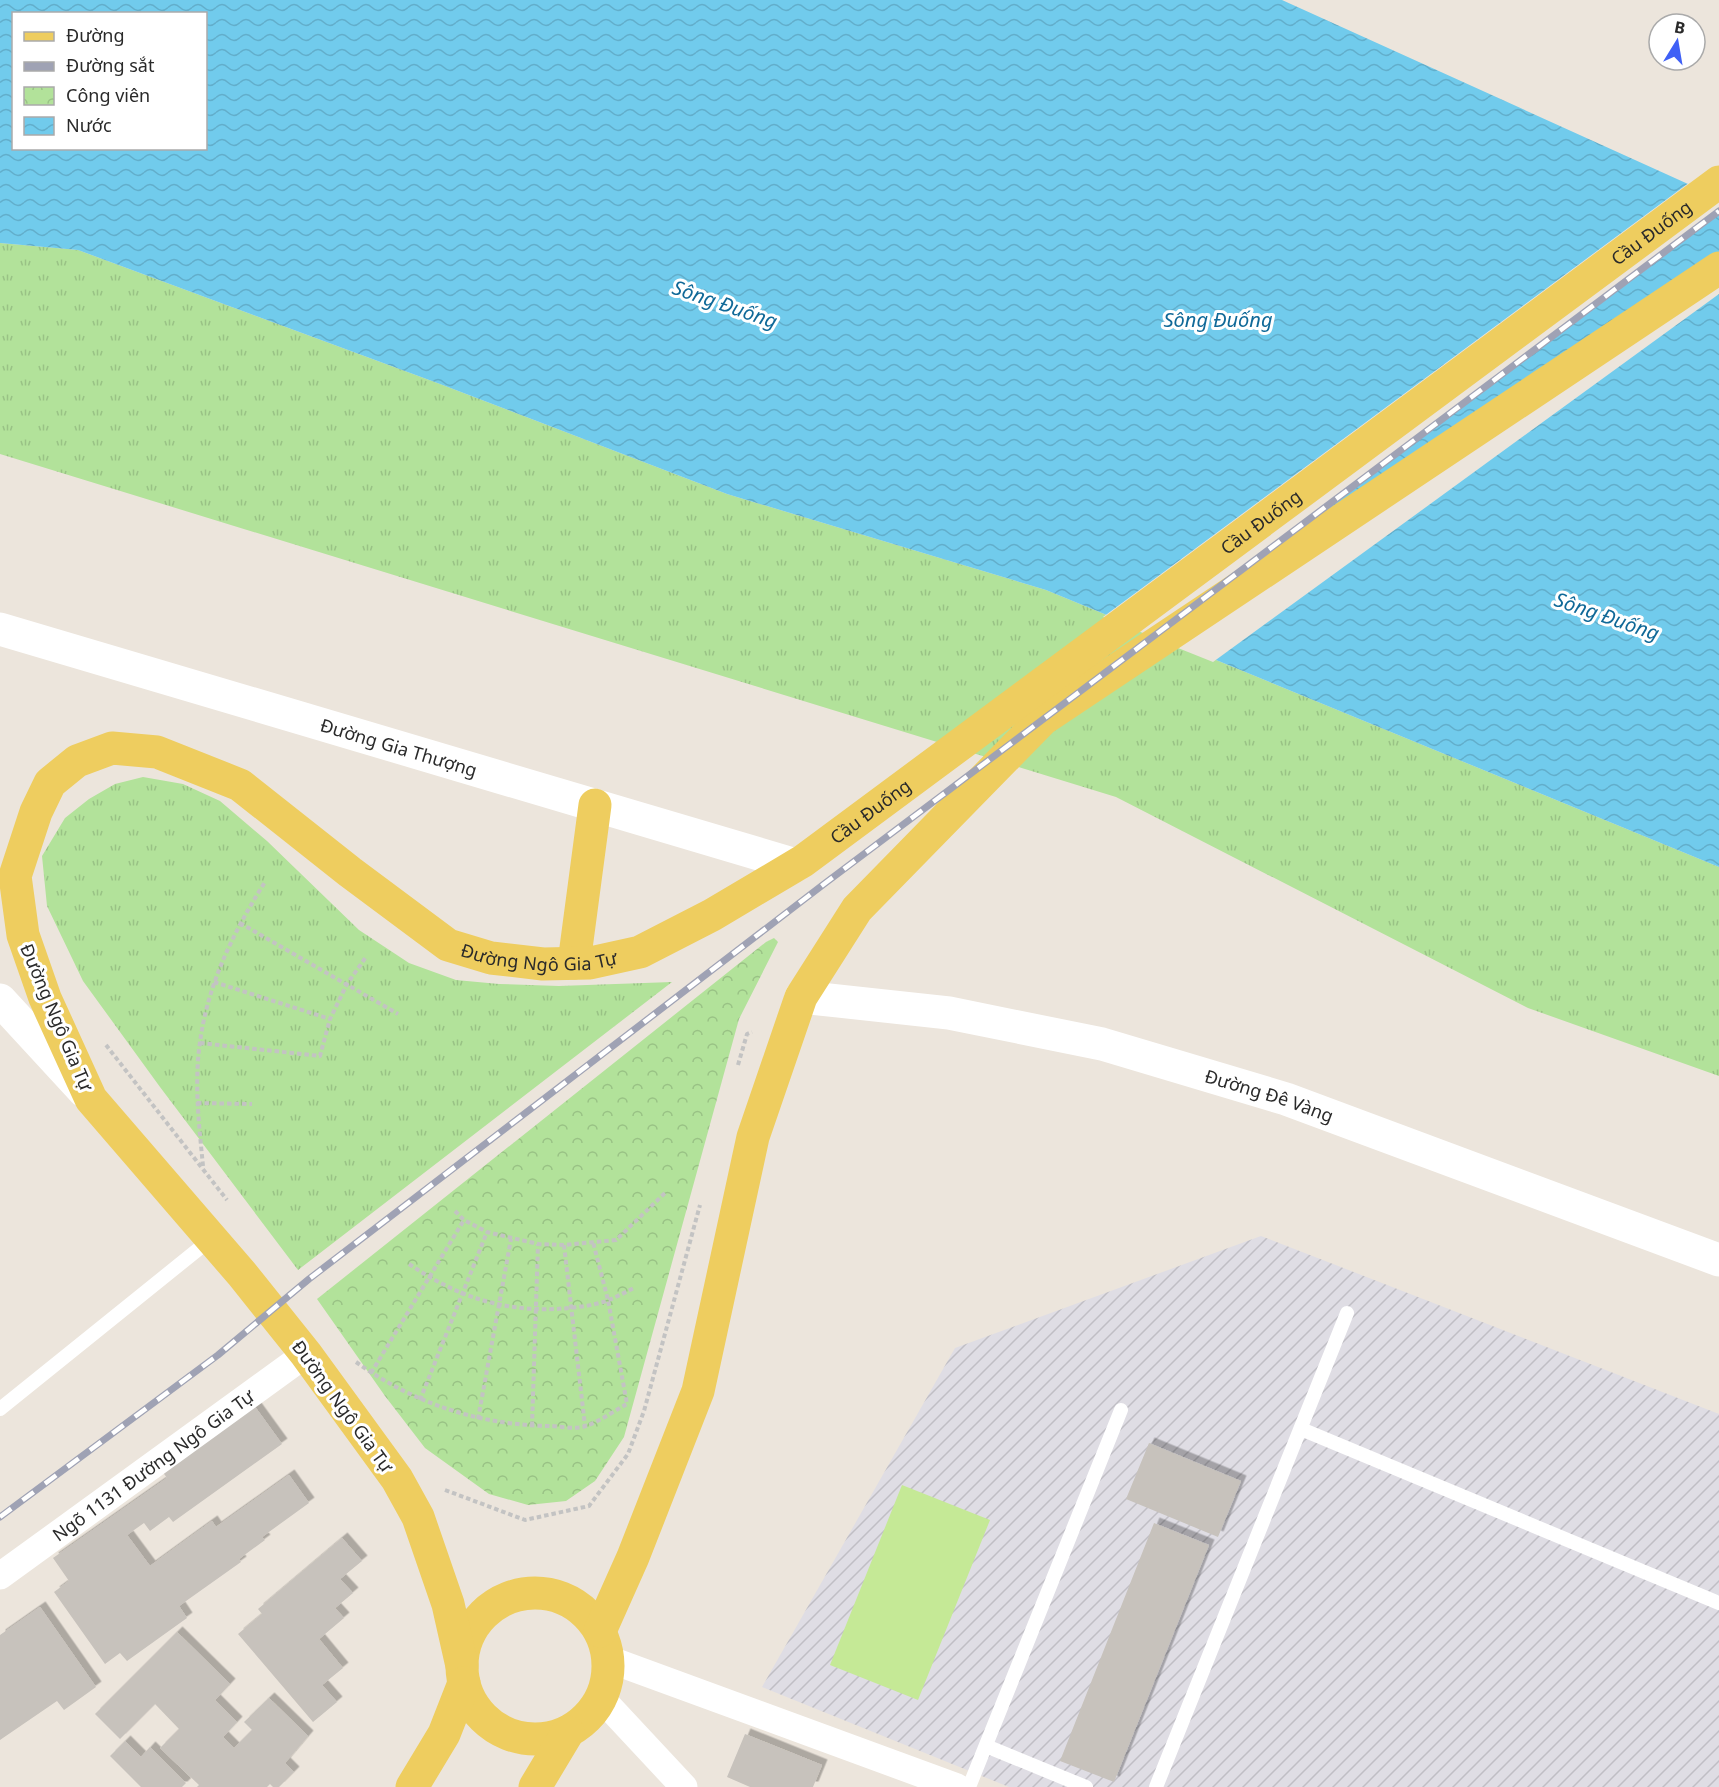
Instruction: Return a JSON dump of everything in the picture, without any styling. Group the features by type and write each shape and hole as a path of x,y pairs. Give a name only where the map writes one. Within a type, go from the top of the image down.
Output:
{"main road":[{"name":"Cầu Đuống","path":"800,863 1719,182"},
{"path":"604,1645 633,1557 699,1391 753,1137 798,1006 857,909 1043,720 1719,268"},
{"name":"Đường Gia Thượng","path":"0,629 595,806 800,863"},
{"name":"Đường Ngô Gia Tự","path":"463,1674 448,1604 418,1517 397,1479 306,1354 213,1238 91,1099 45,998 23,935 15,876 36,812 50,783 77,761 112,748 157,752 240,785 350,872 448,945 491,958 543,964 590,963 640,952 712,915 800,863"},
{"path":"574,963 595,806"},
{"path":"0,1000 91,1099"},
{"name":"Đường Đê Vàng","path":"798,1006 950,1013 1102,1044 1286,1099 1719,1260"},
{"path":"412,1787 444,1734 463,1674 464,1649 479,1619 492,1607 506,1599 523,1594 540,1593 568,1601 591,1619 604,1645 607,1681 601,1698 591,1714 568,1732 535,1787"},
{"path":"463,1674 470,1699 479,1713 506,1733 522,1738 539,1739 568,1732"}],"street":[{"name":"Ngõ 1131 Đường Ngô Gia Tự","path":"0,1576 306,1354"},
{"path":"604,1645 957,1787"},
{"path":"601,1698 684,1787"}],"lane":[{"path":"0,1409 213,1238"},
{"path":"1156,1787 1347,1313"},
{"path":"969,1787 1121,1410"},
{"path":"1301,1429 1719,1603"},
{"path":"986,1746 1086,1787"}],"path":[{"path":"102,1039 203,1167 197,1103 200,1043 214,982 240,922 265,882"},
{"path":"240,922 398,1014"},
{"path":"200,1043 320,1056 330,1019 347,984 366,957"},
{"path":"214,982 330,1019"},
{"path":"737,1068 747,1034 798,1006"},
{"path":"197,1103 252,1104"},
{"path":"455,1211 464,1220 487,1232 538,1244 564,1245 616,1240 666,1192"},
{"path":"435,1487 525,1520 589,1506 628,1454 644,1411 703,1194"},
{"path":"371,1373 464,1220"},
{"path":"420,1400 487,1232"},
{"path":"478,1419 511,1239"},
{"path":"353,1359 371,1373 420,1400 478,1419 532,1426 585,1427 627,1404 608,1300 593,1242"},
{"path":"532,1426 538,1244"},
{"path":"564,1245 585,1427"},
{"path":"409,1264 429,1278 462,1294 498,1306 536,1310 570,1308 608,1300 634,1288"}],"shaded area":[{"path":"1261,1236 1719,1414 1719,1787 1009,1787 762,1687 955,1348"}],"green space":[{"path":"0,243 78,250 440,384 727,494 1046,590 1719,867 1719,1076 1528,1008 1116,797 0,454"},
{"path":"143,777 183,784 220,801 267,841 359,930 409,963 456,980 499,984 559,986 672,982 298,1270 83,981 47,906 42,856 65,818 89,799 115,784"},
{"path":"774,938 778,942 739,1019 624,1437 595,1481 566,1501 528,1505 489,1494 425,1448 385,1396 317,1299 766,942"},
{"path":"902,1485 990,1520 918,1700 830,1665"}],"water":[{"name":"Sông Đuống","path":"0,0 1282,0 1719,198 1719,867 1046,590 727,494 440,384 78,250 0,243"}],"pier":[{"path":"1690,182 1719,195 1719,211 1153,637 1103,617"},
{"path":"1719,278 1719,294 1213,662 1163,642"}],"building":[{"path":"253,1404 282,1444 173,1522 169,1517 150,1531 144,1523 127,1535 150,1566 212,1521 216,1527 289,1475 309,1503 262,1537 265,1540 239,1559 241,1562 179,1606 187,1618 127,1661 120,1653 105,1664 54,1592 69,1581 53,1558 167,1478 162,1471"},
{"path":"1149,1443 1241,1481 1218,1537 1126,1499"},
{"path":"1154,1523 1209,1545 1114,1782 1060,1761"},
{"path":"342,1538 362,1561 340,1579 353,1593 335,1608 344,1618 319,1639 343,1668 322,1685 337,1702 313,1722 238,1634 262,1614 258,1609"},
{"path":"40,1607 96,1687 64,1710 57,1701 0,1740 0,1635"},
{"path":"177,1632 230,1684 215,1700 237,1722 223,1737 234,1748 252,1730 244,1722 269,1698 308,1736 285,1763 294,1772 279,1787 273,1787 270,1784 267,1787 197,1787 199,1785 160,1748 179,1729 155,1704 120,1739 95,1714"},
{"path":"745,1734 822,1765 813,1787 750,1787 727,1777"},
{"path":"125,1741 141,1757 150,1747 186,1783 182,1787 141,1787 110,1756"}],"railway":[{"path":"0,1517 218,1355 309,1279 824,884 1719,211"}]}
